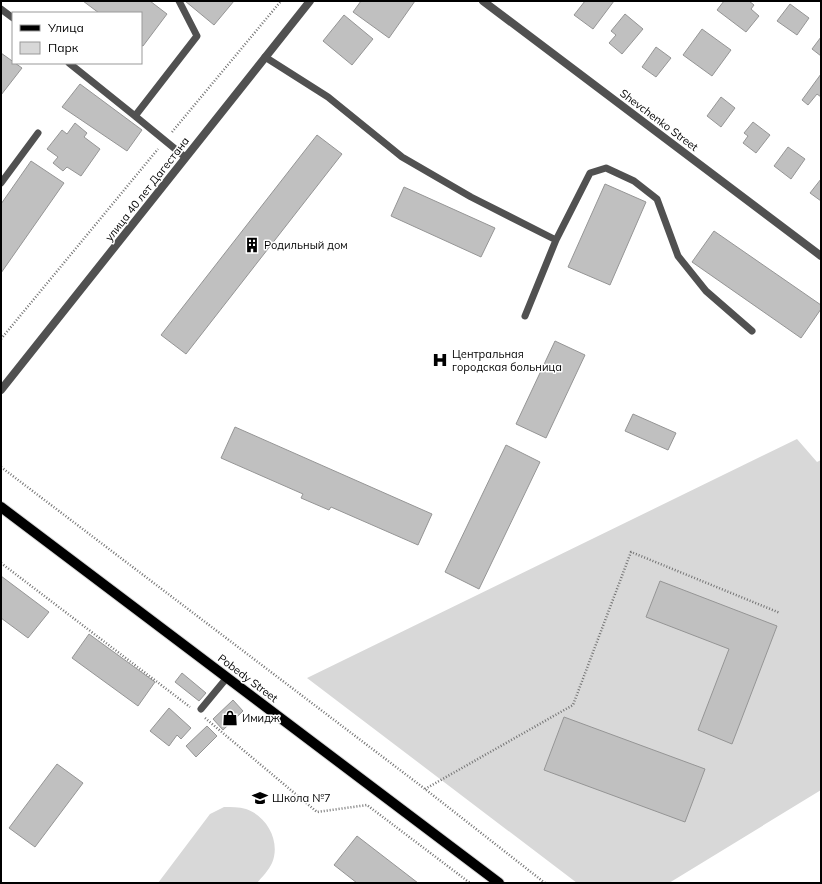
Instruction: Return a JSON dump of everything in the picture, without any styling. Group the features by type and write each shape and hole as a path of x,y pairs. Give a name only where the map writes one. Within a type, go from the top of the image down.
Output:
{"main road":[{"name":"Pobedy Street","path":"1,507 499,883"},
{"name":"Pobedy Street","path":"1,512 493,883"}],"street":[{"name":"улица 40 лет Дагестана","path":"1,390 310,1"},
{"name":"Shevchenko Street","path":"483,1 821,256"}],"lane":[{"path":"135,116 197,36 178,1"},
{"path":"1,9 12,17"},
{"path":"265,57 328,97 402,157 471,197 556,240"},
{"path":"70,64 186,157"},
{"path":"1,183 38,133"},
{"path":"525,316 556,240 590,173 606,168 634,180 657,199 678,256 706,291 752,331"},
{"path":"200,712 225,680"}],"path":[{"path":"1,338 281,1"},
{"path":"1,468 425,789 545,883"},
{"path":"425,789 573,705 630,552 780,613"},
{"path":"1,562 193,709"},
{"path":"200,712 318,812 368,805 470,883"}],"green space":[{"path":"797,439 817,462 821,460 821,790 669,883 577,883 307,678"},
{"path":"224,807 243,808 254,812 266,824 270,831 275,847 272,863 257,883 158,883 210,814"}],"building":[{"path":"83,1 150,1 167,14 143,46 142,12 98,12"},
{"path":"185,1 234,1 214,25"},
{"path":"361,1 415,1 389,38 353,12"},
{"path":"585,1 614,1 593,29 574,15"},
{"path":"724,1 749,1 754,5 751,9 759,16 746,32 717,10"},
{"path":"790,4 809,18 797,35 777,21"},
{"path":"625,14 643,29 622,54 609,43 616,35 611,31"},
{"path":"344,15 373,39 352,65 323,41"},
{"path":"702,29 731,50 712,76 683,55"},
{"path":"821,37 821,56 812,49"},
{"path":"656,47 671,58 656,77 642,67"},
{"path":"1,53 12,61 12,64 16,64 22,68 1,95"},
{"path":"821,74 821,97 817,94 808,105 802,100"},
{"path":"80,84 142,130 127,151 62,107"},
{"path":"721,97 735,108 721,127 707,116"},
{"path":"753,122 770,135 756,153 743,143 748,136 744,133"},
{"path":"75,123 87,133 84,137 100,149 81,176 67,167 63,171 53,163 58,157 47,149 62,130 67,134"},
{"name":"Родильный дом","path":"317,135 342,154 186,354 161,335"},
{"path":"788,147 805,159 791,179 774,166"},
{"path":"31,161 64,183 1,273 1,204"},
{"path":"821,179 821,201 810,193"},
{"path":"605,184 646,202 610,285 568,267"},
{"path":"404,187 495,228 481,257 391,216"},
{"path":"714,231 821,305 821,309 801,338 692,262"},
{"path":"555,341 585,355 546,438 516,424"},
{"path":"633,414 676,433 668,450 625,431"},
{"path":"235,427 432,514 418,545 331,507 329,510 301,498 303,494 221,458"},
{"path":"506,445 540,462 479,589 445,572"},
{"path":"1,576 49,612 28,638 1,618"},
{"path":"660,581 777,626 732,744 698,730 729,649 646,617"},
{"path":"89,634 155,682 138,706 72,658"},
{"path":"182,673 206,693 199,701 175,682"},
{"path":"233,700 243,711 223,730 213,719"},
{"path":"169,708 191,728 181,739 177,735 169,746 150,731"},
{"path":"564,717 705,769 685,822 544,770"},
{"path":"207,726 217,736 196,757 186,746"},
{"path":"57,764 83,783 35,847 9,828"},
{"path":"357,836 418,883 357,883 334,865"}],"place":[{"name":"Родильный дом","path":"252,245"},
{"name":"Центральная городская больница","path":"440,360"},
{"name":"Имидж","path":"230,718"},
{"name":"Школа №7","path":"260,798"}]}
